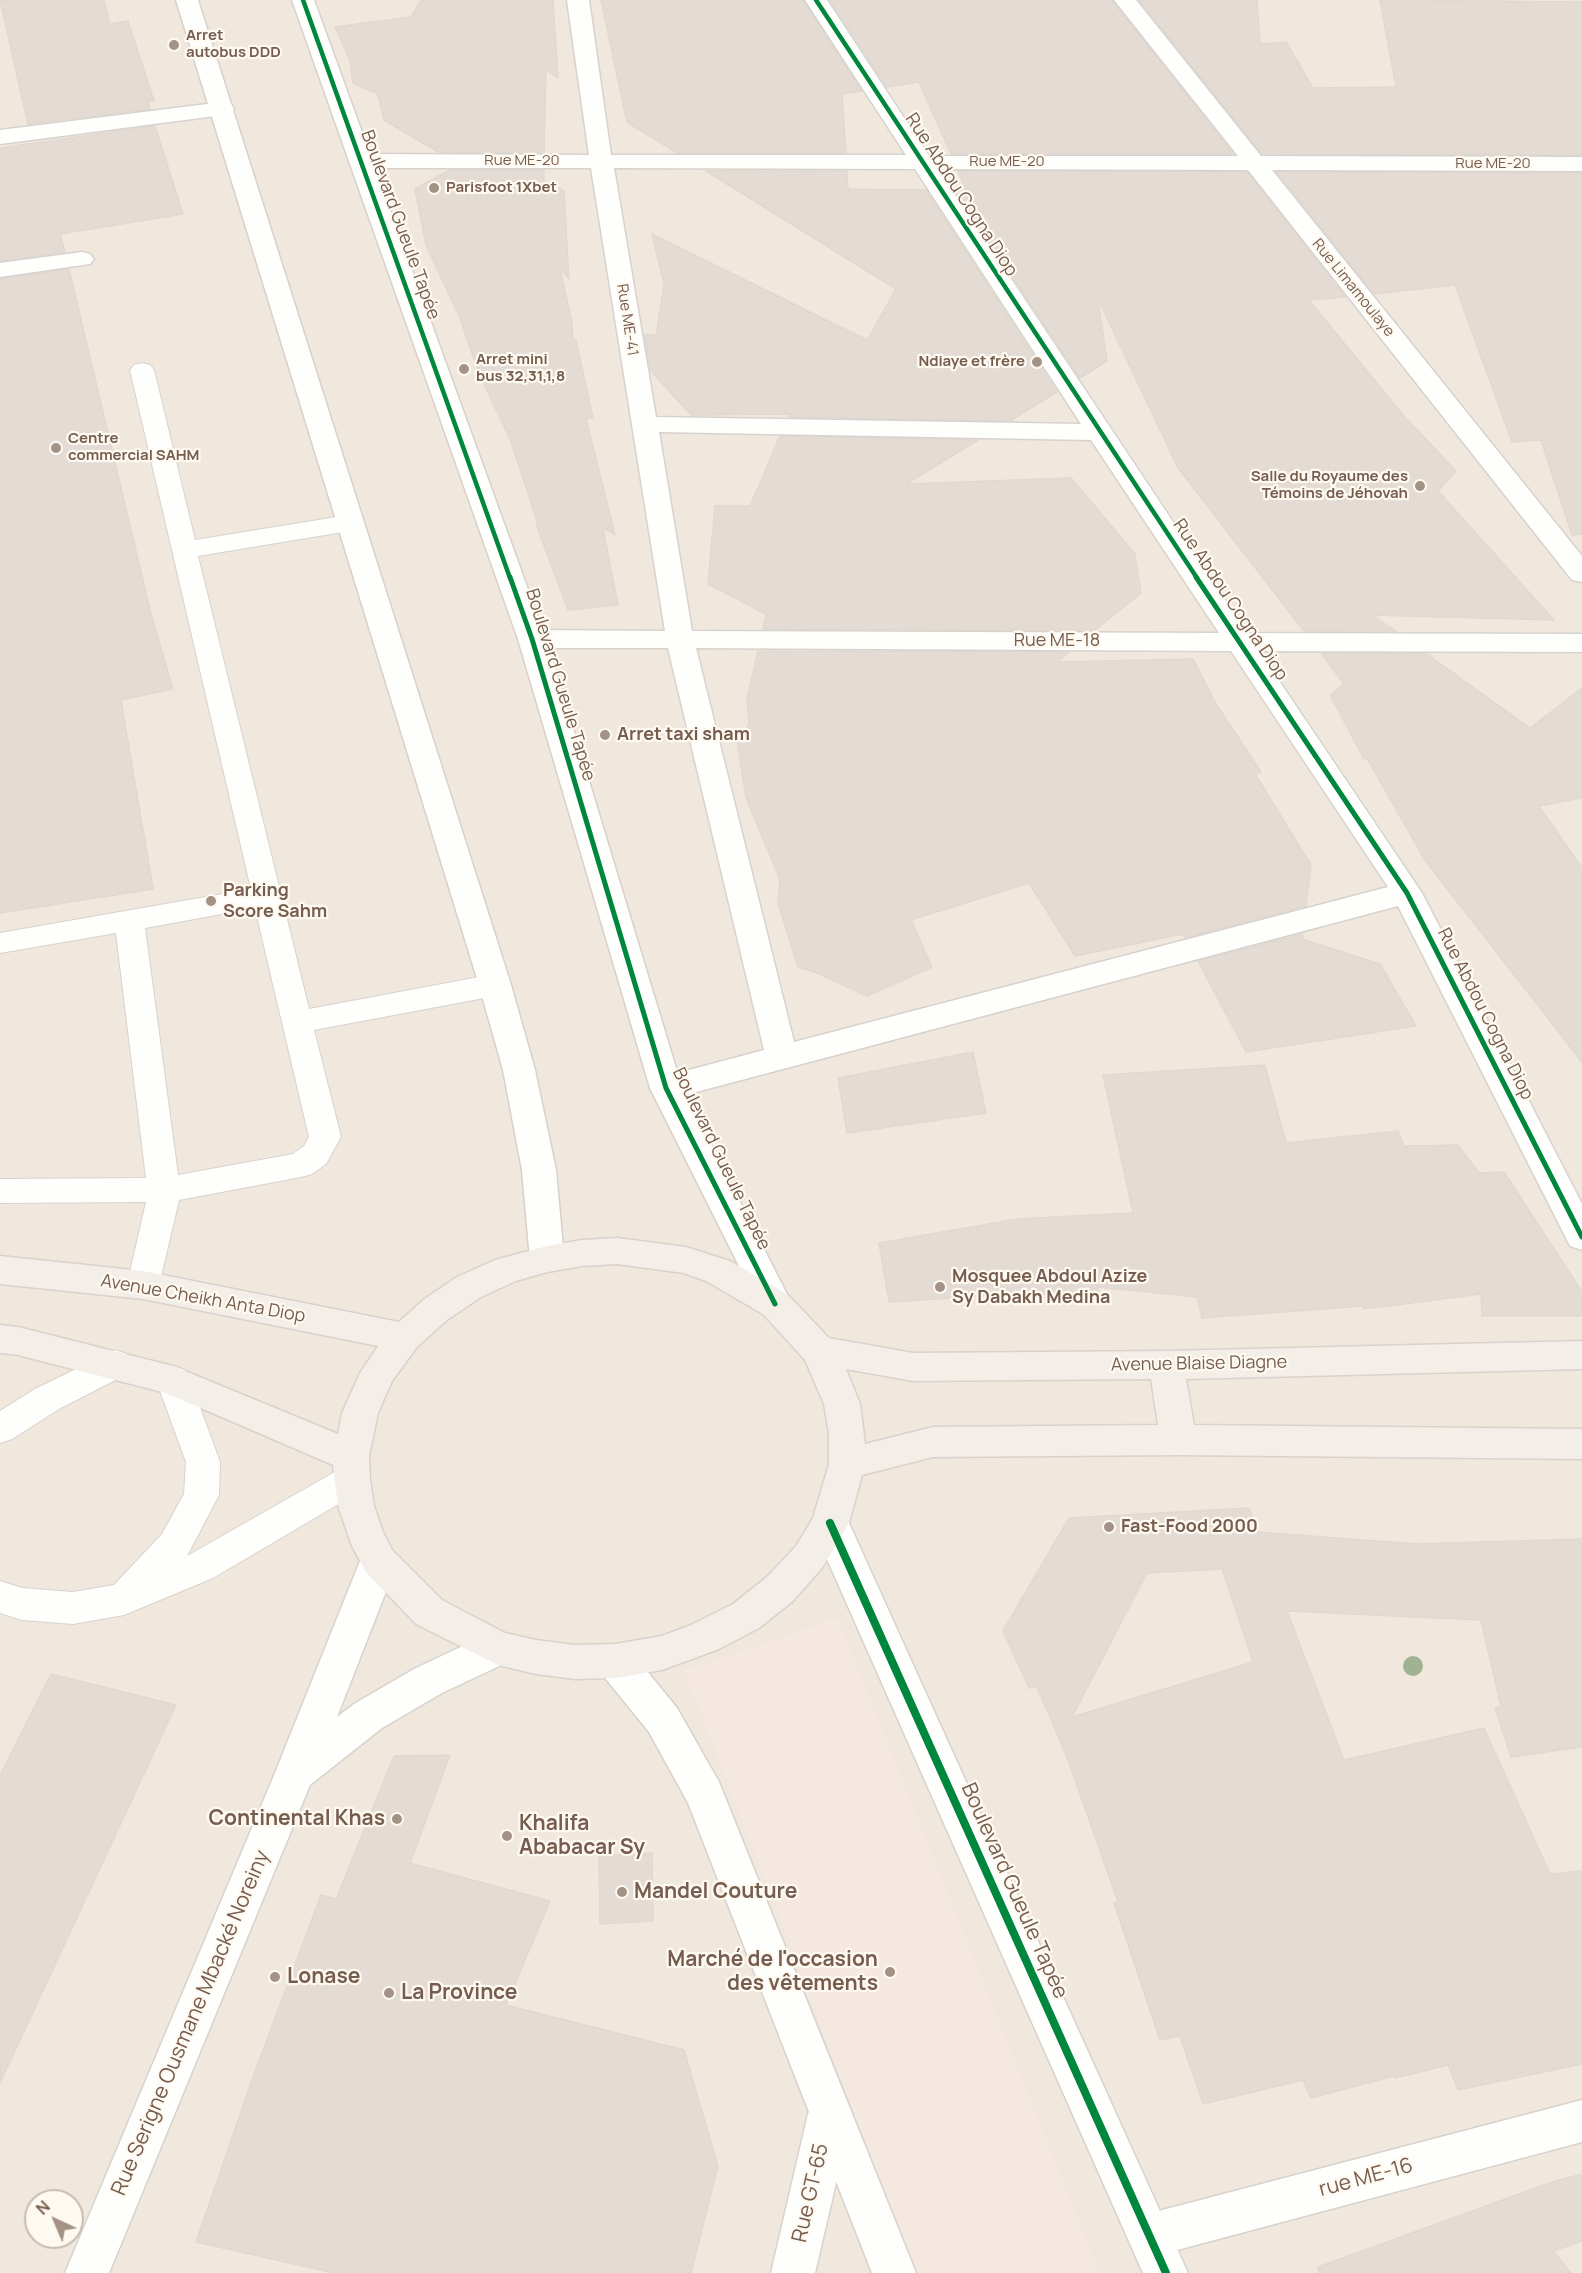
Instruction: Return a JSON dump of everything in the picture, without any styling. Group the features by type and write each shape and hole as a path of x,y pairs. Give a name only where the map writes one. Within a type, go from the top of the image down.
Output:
{"main road":[{"path":"617,1251 686,1260 718,1271 748,1286 775,1304 818,1350 832,1377 842,1404 847,1434 847,1464 830,1523 802,1565 780,1589 746,1616 705,1637 662,1653 615,1661 575,1662 536,1657 498,1648 429,1612 379,1561 365,1534 356,1506 351,1467 360,1413 378,1373 405,1337 435,1310 469,1287 507,1270 547,1259 582,1253 617,1251"},
{"name":"Avenue Cheikh Anta Diop","path":"0,1270 143,1285 405,1337"},
{"path":"0,1339 115,1364 173,1380 351,1467"},
{"name":"Avenue Blaise Diagne","path":"818,1350 913,1367 1166,1365 1582,1355"},
{"path":"1166,1365 1179,1440"},
{"path":"847,1464 933,1442 1179,1440 1582,1444"}],"street":[{"path":"187,0 223,109 349,523 495,985 519,1070 539,1170 547,1259"},
{"name":"Boulevard Gueule Tapée","path":"303,0 532,639 666,1088 775,1304"},
{"name":"Rue ME-41","path":"578,0 601,161 680,639 782,1058"},
{"name":"Rue Abdou Cogna Diop","path":"816,0 1099,432 1407,893 1582,1237"},
{"name":"Rue Limamoulaye","path":"1125,0 1582,574"},
{"path":"0,137 223,109"},
{"name":"Rue ME-20","path":"361,161 1582,164"},
{"path":"0,270 82,259"},
{"path":"645,424 1099,432"},
{"name":"Rue ME-18","path":"532,639 1582,643"},
{"path":"666,1088 1407,893"},
{"name":"Boulevard Gueule Tapée","path":"830,1523 1158,2254"},
{"path":"295,1773 379,1561"},
{"path":"295,1773 368,1716 428,1681 498,1648"},
{"path":"615,1661 663,1720 705,1795 894,2273"},
{"name":"Rue Serigne Ousmane Mbacké Noreiny","path":"87,2273 295,1773"},
{"name":"Rue GT-65","path":"793,2273 830,2114"},
{"name":"rue ME-16","path":"1158,2254 1582,2121"}],"lane":[{"path":"0,1191 164,1190 301,1165 315,1155 325,1137 142,370"},
{"path":"184,550 349,523"},
{"path":"0,943 267,896"},
{"path":"129,920 164,1190 160,1218 143,1285"},
{"path":"297,1022 495,985"},
{"path":"0,1428 115,1364"},
{"path":"124,1599 175,1545 201,1495 203,1462 173,1380"},
{"path":"0,1597 22,1604 73,1608 124,1599 200,1568 351,1467"}],"shaded area":[{"path":"0,0 1582,0 1582,2273 0,2273"},
{"name":"Marché de l'occasion des vêtements","path":"837,1618 1099,2273 916,2273 685,1671"}],"building":[{"path":"0,0 104,0 110,24 128,21 154,101 148,102 150,109 28,124"},
{"path":"421,0 553,0 558,78 546,70 544,153 438,152 384,120 378,94 353,83 350,60 335,27 411,17"},
{"path":"601,0 803,0 862,91 842,94 846,153 677,153 627,122"},
{"path":"830,0 1112,0 1233,154 951,154 919,82 887,87"},
{"path":"1139,0 1257,0 1260,44 1286,42 1313,88 1396,87 1380,0 1582,2 1582,155 1262,154"},
{"path":"155,126 183,214 60,234 65,252 0,261 0,148"},
{"path":"450,170 544,170 544,181 564,191 569,279 560,268 572,323 573,340 576,340 593,418 586,419 615,535 603,528 618,605 568,610 536,524 538,524 510,439 479,374 460,318 426,245 415,189"},
{"path":"706,171 847,171 848,189 926,190 1057,392 1010,421 789,417 790,414 691,415 650,370 645,335 656,335 664,285 652,234 867,340 896,289"},
{"path":"958,171 1247,172 1345,297 1309,300 1403,415 1456,471 1438,491 1554,620 1372,615 1396,631 1304,631 1178,468 1098,299 1107,361 1080,378 955,190 966,190"},
{"path":"1277,172 1582,173 1582,534 1572,535 1541,440 1512,442 1455,285 1374,294"},
{"name":"Centre commercial SAHM","path":"69,269 151,614 173,689 121,700 153,889 0,913 0,279"},
{"path":"780,436 978,440 906,484 1071,478 1135,554 1141,593 1095,630 763,629 766,614 708,584 715,506 750,506"},
{"path":"758,651 1069,652 1057,662 1193,659 1216,704 1261,772 1255,774 1311,865 1306,906 1185,938 1183,934 1075,956 1029,883 911,920 932,967 867,996 817,973 798,967 778,903 780,879 746,798 737,740 749,725 747,699"},
{"path":"1321,653 1427,654 1530,728 1582,688 1582,798 1539,806 1582,868 1582,1062 1424,859 1367,758 1364,759 1330,695 1344,684"},
{"path":"1303,934 1302,939 1380,964 1416,1026 1246,1052 1198,961"},
{"path":"973,1052 986,1113 847,1133 838,1078"},
{"path":"1265,1065 1286,1143 1398,1131 1404,1146 1458,1145 1479,1173 1504,1172 1582,1292 1582,1316 1482,1316 1481,1294 1364,1309 1363,1306 1202,1318 1197,1297 1098,1287 1100,1300 1031,1293 889,1302 879,1243 1017,1219 1133,1213 1103,1075"},
{"path":"1249,1508 1258,1532 1416,1544 1582,1539 1582,1747 1511,1757 1495,1708 1501,1707 1481,1620 1287,1611 1344,1760 1484,1728 1550,1874 1582,1871 1582,2064 1458,2090 1448,2065 1395,2078 1394,2076 1311,2098 1303,2080 1203,2104 1180,2036 1160,2040 1114,1903 1118,1902 1067,1757 1037,1687 1029,1688 1003,1631 1069,1518","holes":["1222,1569 1253,1662 1072,1717 1147,1573"]},
{"path":"51,1674 176,1705 0,2083 0,1776"},
{"path":"450,1755 410,1863 550,1901 506,2005 684,2050 718,2166 691,2273 334,2273 196,2242 253,2077 321,1895 336,1899 394,1756"},
{"path":"652,1853 653,1921 600,1924 599,1856"},
{"path":"1582,2174 1582,2241 1553,2251 1571,2273 1319,2273 1318,2267 1552,2182"}],"cycle path":[{"path":"303,0 532,639 666,1088 775,1304"},
{"path":"816,0 1099,432 1407,893 1582,1237"},
{"path":"830,1523 1166,2273"}],"place":[{"name":"Arret autobus DDD","path":"174,45"},
{"name":"Parisfoot 1Xbet","path":"434,188"},
{"name":"Ndiaye et frère","path":"1037,362"},
{"name":"Arret mini bus 32,31,1,8","path":"464,369"},
{"name":"Centre commercial SAHM","path":"56,448"},
{"name":"Salle du Royaume des Témoins de Jéhovah","path":"1420,486"},
{"name":"Arret taxi sham","path":"605,735"},
{"name":"Parking Score Sahm","path":"211,901"},
{"name":"Mosquee Abdoul Azize Sy Dabakh Medina","path":"940,1287"},
{"name":"Fast-Food 2000","path":"1109,1527"},
{"name":"Continental Khas","path":"397,1819"},
{"name":"Khalifa Ababacar Sy","path":"507,1836"},
{"name":"Mandel Couture","path":"622,1892"},
{"name":"Marché de l'occasion des vêtements","path":"890,1972"},
{"name":"Lonase","path":"275,1977"},
{"name":"La Province","path":"389,1993"}]}
